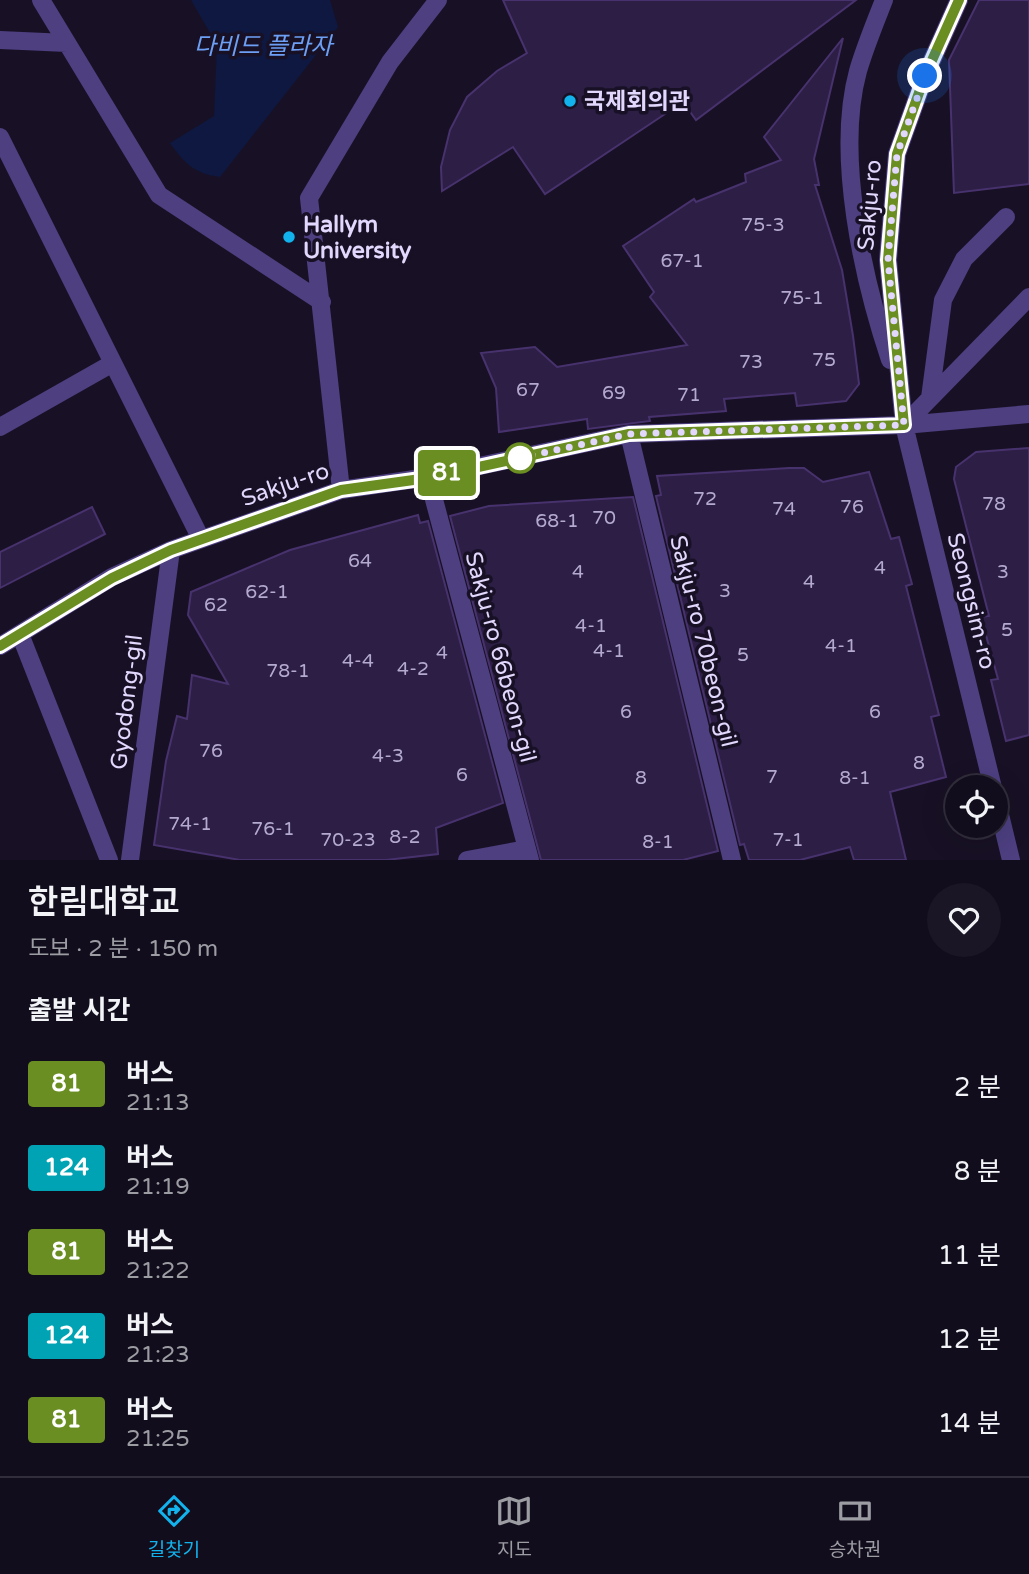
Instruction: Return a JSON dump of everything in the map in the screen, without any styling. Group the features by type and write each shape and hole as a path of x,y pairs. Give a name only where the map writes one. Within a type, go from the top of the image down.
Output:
{"street":[{"path":"41,0 159,195 322,302"},
{"path":"341,490 309,198 390,62 438,0"},
{"path":"884,0 858,72 848,157 873,309 901,394"},
{"name":"Sakju-ro","path":"904,425 888,260 897,154 925,76 959,0"},
{"path":"0,40 67,43"},
{"path":"0,137 201,538"},
{"path":"930,398 943,300 964,259 1006,217"},
{"path":"904,425 1029,297"},
{"path":"0,427 113,363"},
{"name":"Sakju-ro","path":"0,646 112,578 171,550 341,490 428,478 629,434 904,425 1029,414"},
{"name":"Seongsim-ro","path":"904,425 990,775"},
{"name":"Sakju-ro 70beon-gil","path":"629,434 732,860"},
{"name":"Sakju-ro 66beon-gil","path":"428,478 528,854 467,860"},
{"name":"Gyodong-gil","path":"130,860 171,550"},
{"name":"Gyodong-gil","path":"20,634 109,860"},
{"path":"1006,838 1011,860"}],"water":[{"name":"다비드 플라자","path":"191,0 330,0 338,27 220,177 191,166 170,143 214,116 217,45"}],"building":[{"name":"국제회의관","path":"503,0 856,0 696,120 683,102 545,194 513,147 442,191 441,167 450,130 467,97 497,71 527,53"},
{"path":"979,0 1029,0 1029,184 954,193 949,60"},
{"path":"843,38 814,159 819,185 815,185 842,270 853,336 859,384 846,401 797,406 795,393 724,399 726,411 649,417 650,421 588,429 587,419 499,432 496,388 481,353 535,347 557,367 687,345 650,297 654,292 623,246 694,199 696,202 746,182 745,174 781,160 764,137"},
{"path":"1029,448 1029,735 1006,741 991,680 998,679 981,617 989,616 954,479 956,467 976,452"},
{"path":"804,468 823,482 869,472 891,539 899,537 912,584 906,586 939,715 931,717 946,775 890,792 906,860 854,860 850,847 800,860 749,860 744,844 740,845 656,496 661,495 657,476"},
{"path":"633,497 718,851 683,860 541,860 450,516 489,506"},
{"path":"92,507 105,534 0,588 0,552"},
{"path":"418,515 420,523 428,521 503,803 436,828 438,854 386,860 240,860 154,845 166,761 177,716 187,719 192,675 228,684 188,615 191,592 290,550"}],"bus line":[{"name":"81","path":"0,646 112,578 171,550 341,490 428,478 629,434 904,425 888,260 897,154 925,76 959,0"}],"place":[{"name":"국제회의관","path":"570,101"},
{"name":"Hallym University","path":"289,237"}],"route":[{"path":"520,458 629,434 904,425 888,260 897,154 925,76"}]}
